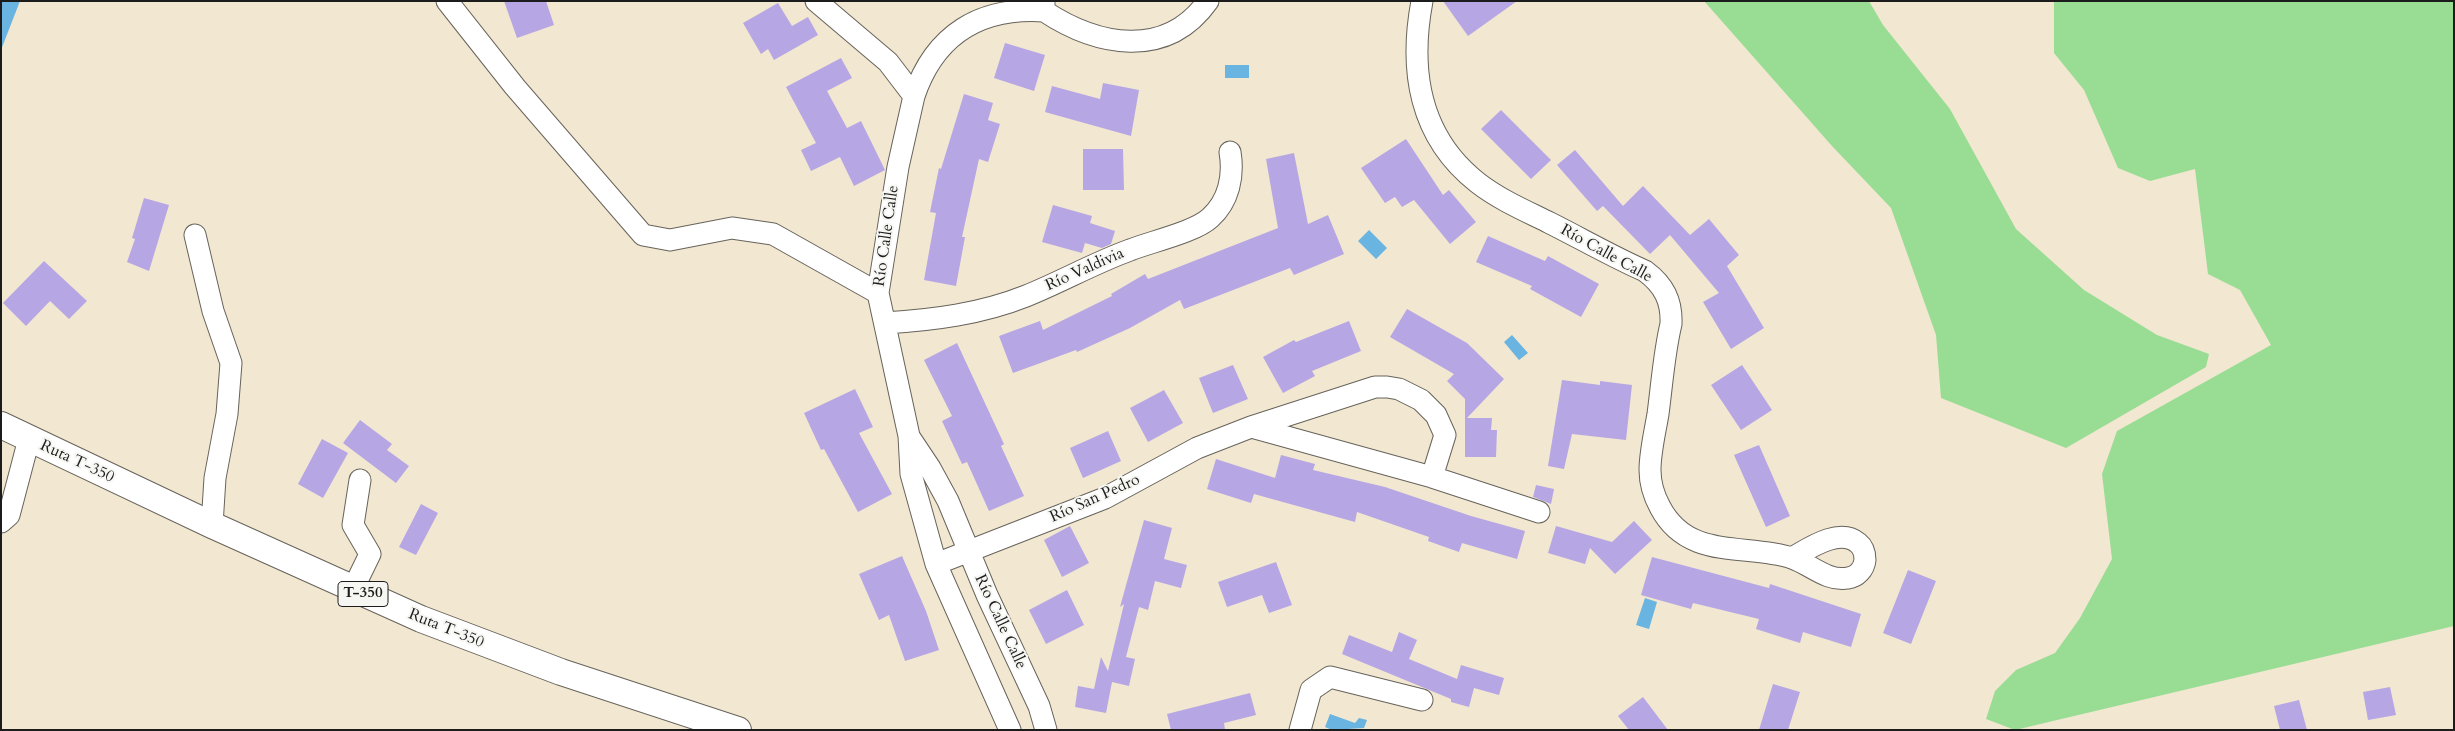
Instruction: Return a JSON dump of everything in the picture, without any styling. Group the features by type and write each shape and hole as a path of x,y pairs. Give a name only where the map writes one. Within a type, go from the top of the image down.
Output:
{"main road":[{"name":"Ruta T-350","path":"1,425 212,525 421,619 561,672 738,730"}],"street":[{"path":"447,1 515,87 643,236 670,240 732,228 773,234 878,293"},
{"path":"816,1 888,62 914,96"},
{"name":"Río Calle Calle","path":"1010,730 936,564 911,474 909,436 878,293 898,167 914,96 927,64 943,45 962,29 993,14 1044,6 1060,21 1093,36 1143,41 1159,39 1172,33 1195,16 1208,1"},
{"name":"Río Calle Calle","path":"1422,1 1416,44 1419,86 1432,125 1451,157 1493,193 1645,271 1662,286 1667,295 1670,304 1671,324 1650,470 1655,497 1661,509 1679,530 1704,544 1792,558"},
{"name":"Río Valdivia","path":"885,323 950,317 1000,305 1062,281 1122,253 1209,220 1221,204 1229,187 1232,176 1230,152"},
{"path":"195,235 213,311 231,363 227,414 215,478 212,525"},
{"name":"Río San Pedro","path":"936,564 1106,498 1197,448 1251,427 1375,387 1399,389 1411,394 1429,407 1442,425 1445,435 1432,477"},
{"path":"1251,427 1432,477 1539,512"},
{"name":"Río Calle Calle","path":"909,436 930,468 948,501 968,552 1039,706 1046,730"},
{"path":"1,522 9,515 29,439"},
{"path":"353,589 370,554 353,525 360,480"},
{"path":"1300,730 1311,690 1330,677 1422,700"}],"green space":[{"path":"1704,1 1869,1 1883,25 1950,109 2016,229 2084,290 2157,335 2209,354 2206,367 2066,448 1941,398 1936,335 1891,208 1832,146"},
{"path":"2054,1 2454,1 2454,626 2015,730 1986,719 1995,691 2016,670 2055,653 2080,618 2112,559 2102,474 2117,431 2271,345 2240,290 2208,274 2195,169 2150,181 2118,168 2084,90 2054,53"}],"water":[{"path":"1,1 20,1 1,50"},
{"path":"1225,65 1249,65 1249,78 1225,78"},
{"path":"1369,230 1387,248 1376,259 1358,241"},
{"path":"1512,335 1528,353 1519,360 1504,342"},
{"path":"1645,598 1657,602 1649,629 1636,625"},
{"path":"1330,714 1355,723 1359,718 1367,720 1364,728 1332,730 1325,727"}],"building":[{"path":"504,1 546,1 554,25 517,38"},
{"path":"1443,1 1517,1 1468,36"},
{"path":"778,3 792,26 808,17 818,35 774,60 768,49 761,54 743,23"},
{"path":"1005,43 1045,55 1034,91 994,78"},
{"path":"841,58 852,78 827,91 847,128 861,121 885,170 854,186 840,157 811,171 801,150 816,143 786,87"},
{"path":"1103,83 1139,90 1131,136 1045,112 1052,86 1100,99"},
{"path":"964,94 993,103 988,120 1000,124 988,162 979,159 962,237 965,237 956,286 924,280 936,213 930,212 939,168 941,169"},
{"path":"1501,110 1551,160 1531,179 1481,129"},
{"path":"1406,139 1443,195 1449,190 1476,222 1450,244 1414,200 1402,207 1395,197 1385,203 1361,168"},
{"path":"1083,149 1123,149 1124,190 1083,190"},
{"path":"1575,150 1623,206 1643,186 1690,235 1709,219 1739,255 1727,266 1764,328 1731,349 1703,302 1719,293 1670,235 1650,254 1603,206 1597,211 1557,165"},
{"path":"1294,153 1308,224 1328,215 1344,254 1294,275 1290,268 1184,309 1180,300 1130,328 1077,352 1076,350 1013,373 999,336 1040,321 1043,330 1112,296 1111,294 1145,274 1148,279 1278,228 1266,159"},
{"path":"144,198 169,205 149,271 127,262 135,239 132,238"},
{"path":"1053,205 1092,216 1090,223 1115,231 1111,244 1102,248 1085,243 1082,253 1042,242"},
{"path":"1488,236 1545,261 1548,256 1599,284 1581,317 1530,289 1532,286 1476,262"},
{"path":"44,261 87,301 69,319 50,301 26,326 3,303"},
{"path":"1407,309 1467,343 1504,379 1467,418 1492,418 1491,430 1497,430 1496,457 1465,457 1465,399 1447,381 1454,374 1390,337"},
{"path":"1349,321 1361,351 1312,371 1315,376 1283,393 1263,357 1294,340 1296,342"},
{"path":"957,343 1004,444 1001,446 1024,496 989,511 967,462 962,464 942,421 952,416 924,360"},
{"path":"1233,365 1248,399 1213,413 1199,378"},
{"path":"1742,365 1772,410 1741,430 1711,385"},
{"path":"1562,380 1600,385 1600,381 1632,385 1626,440 1572,434 1564,469 1548,466"},
{"path":"855,389 873,427 859,433 892,494 858,512 824,449 821,450 804,413"},
{"path":"1164,390 1183,423 1148,442 1130,408"},
{"path":"360,420 392,444 387,450 409,466 396,483 343,443"},
{"path":"1108,431 1121,461 1083,478 1070,448"},
{"path":"322,439 348,453 323,498 298,484"},
{"path":"1759,445 1790,516 1766,527 1734,455"},
{"path":"1281,455 1315,464 1313,470 1385,487 1471,516 1525,531 1517,559 1462,543 1459,552 1428,541 1429,537 1357,512 1355,522 1254,494 1251,503 1207,489 1216,459 1275,478"},
{"path":"1536,485 1554,489 1551,504 1533,497"},
{"path":"421,504 438,513 416,555 399,547"},
{"path":"1144,520 1172,528 1164,559 1187,565 1181,588 1155,581 1148,610 1139,607 1126,657 1135,659 1129,686 1112,682 1106,713 1075,707 1078,686 1094,689 1101,657 1108,671 1124,604 1120,607"},
{"path":"1634,521 1652,540 1615,574 1590,548 1585,564 1548,553 1556,526 1612,542"},
{"path":"1070,526 1089,563 1062,577 1044,540"},
{"path":"902,556 926,611 939,650 905,661 889,615 879,620 859,574"},
{"path":"1652,557 1769,588 1770,584 1861,614 1851,647 1803,632 1800,643 1756,629 1759,619 1693,603 1691,609 1641,595"},
{"path":"1276,562 1292,605 1269,613 1262,595 1227,607 1218,582"},
{"path":"1908,570 1936,581 1911,644 1883,633"},
{"path":"1067,590 1084,625 1046,644 1029,610"},
{"path":"1399,632 1417,640 1409,659 1457,679 1461,665 1504,678 1499,695 1474,688 1469,707 1451,702 1451,699 1342,654 1349,635 1392,652"},
{"path":"1773,684 1800,692 1788,730 1759,730"},
{"path":"2390,687 2396,715 2368,720 2363,692"},
{"path":"1250,693 1256,715 1224,723 1225,730 1171,730 1167,714"},
{"path":"1643,697 1668,730 1629,730 1618,716"},
{"path":"2299,700 2307,730 2280,730 2274,706"}]}
